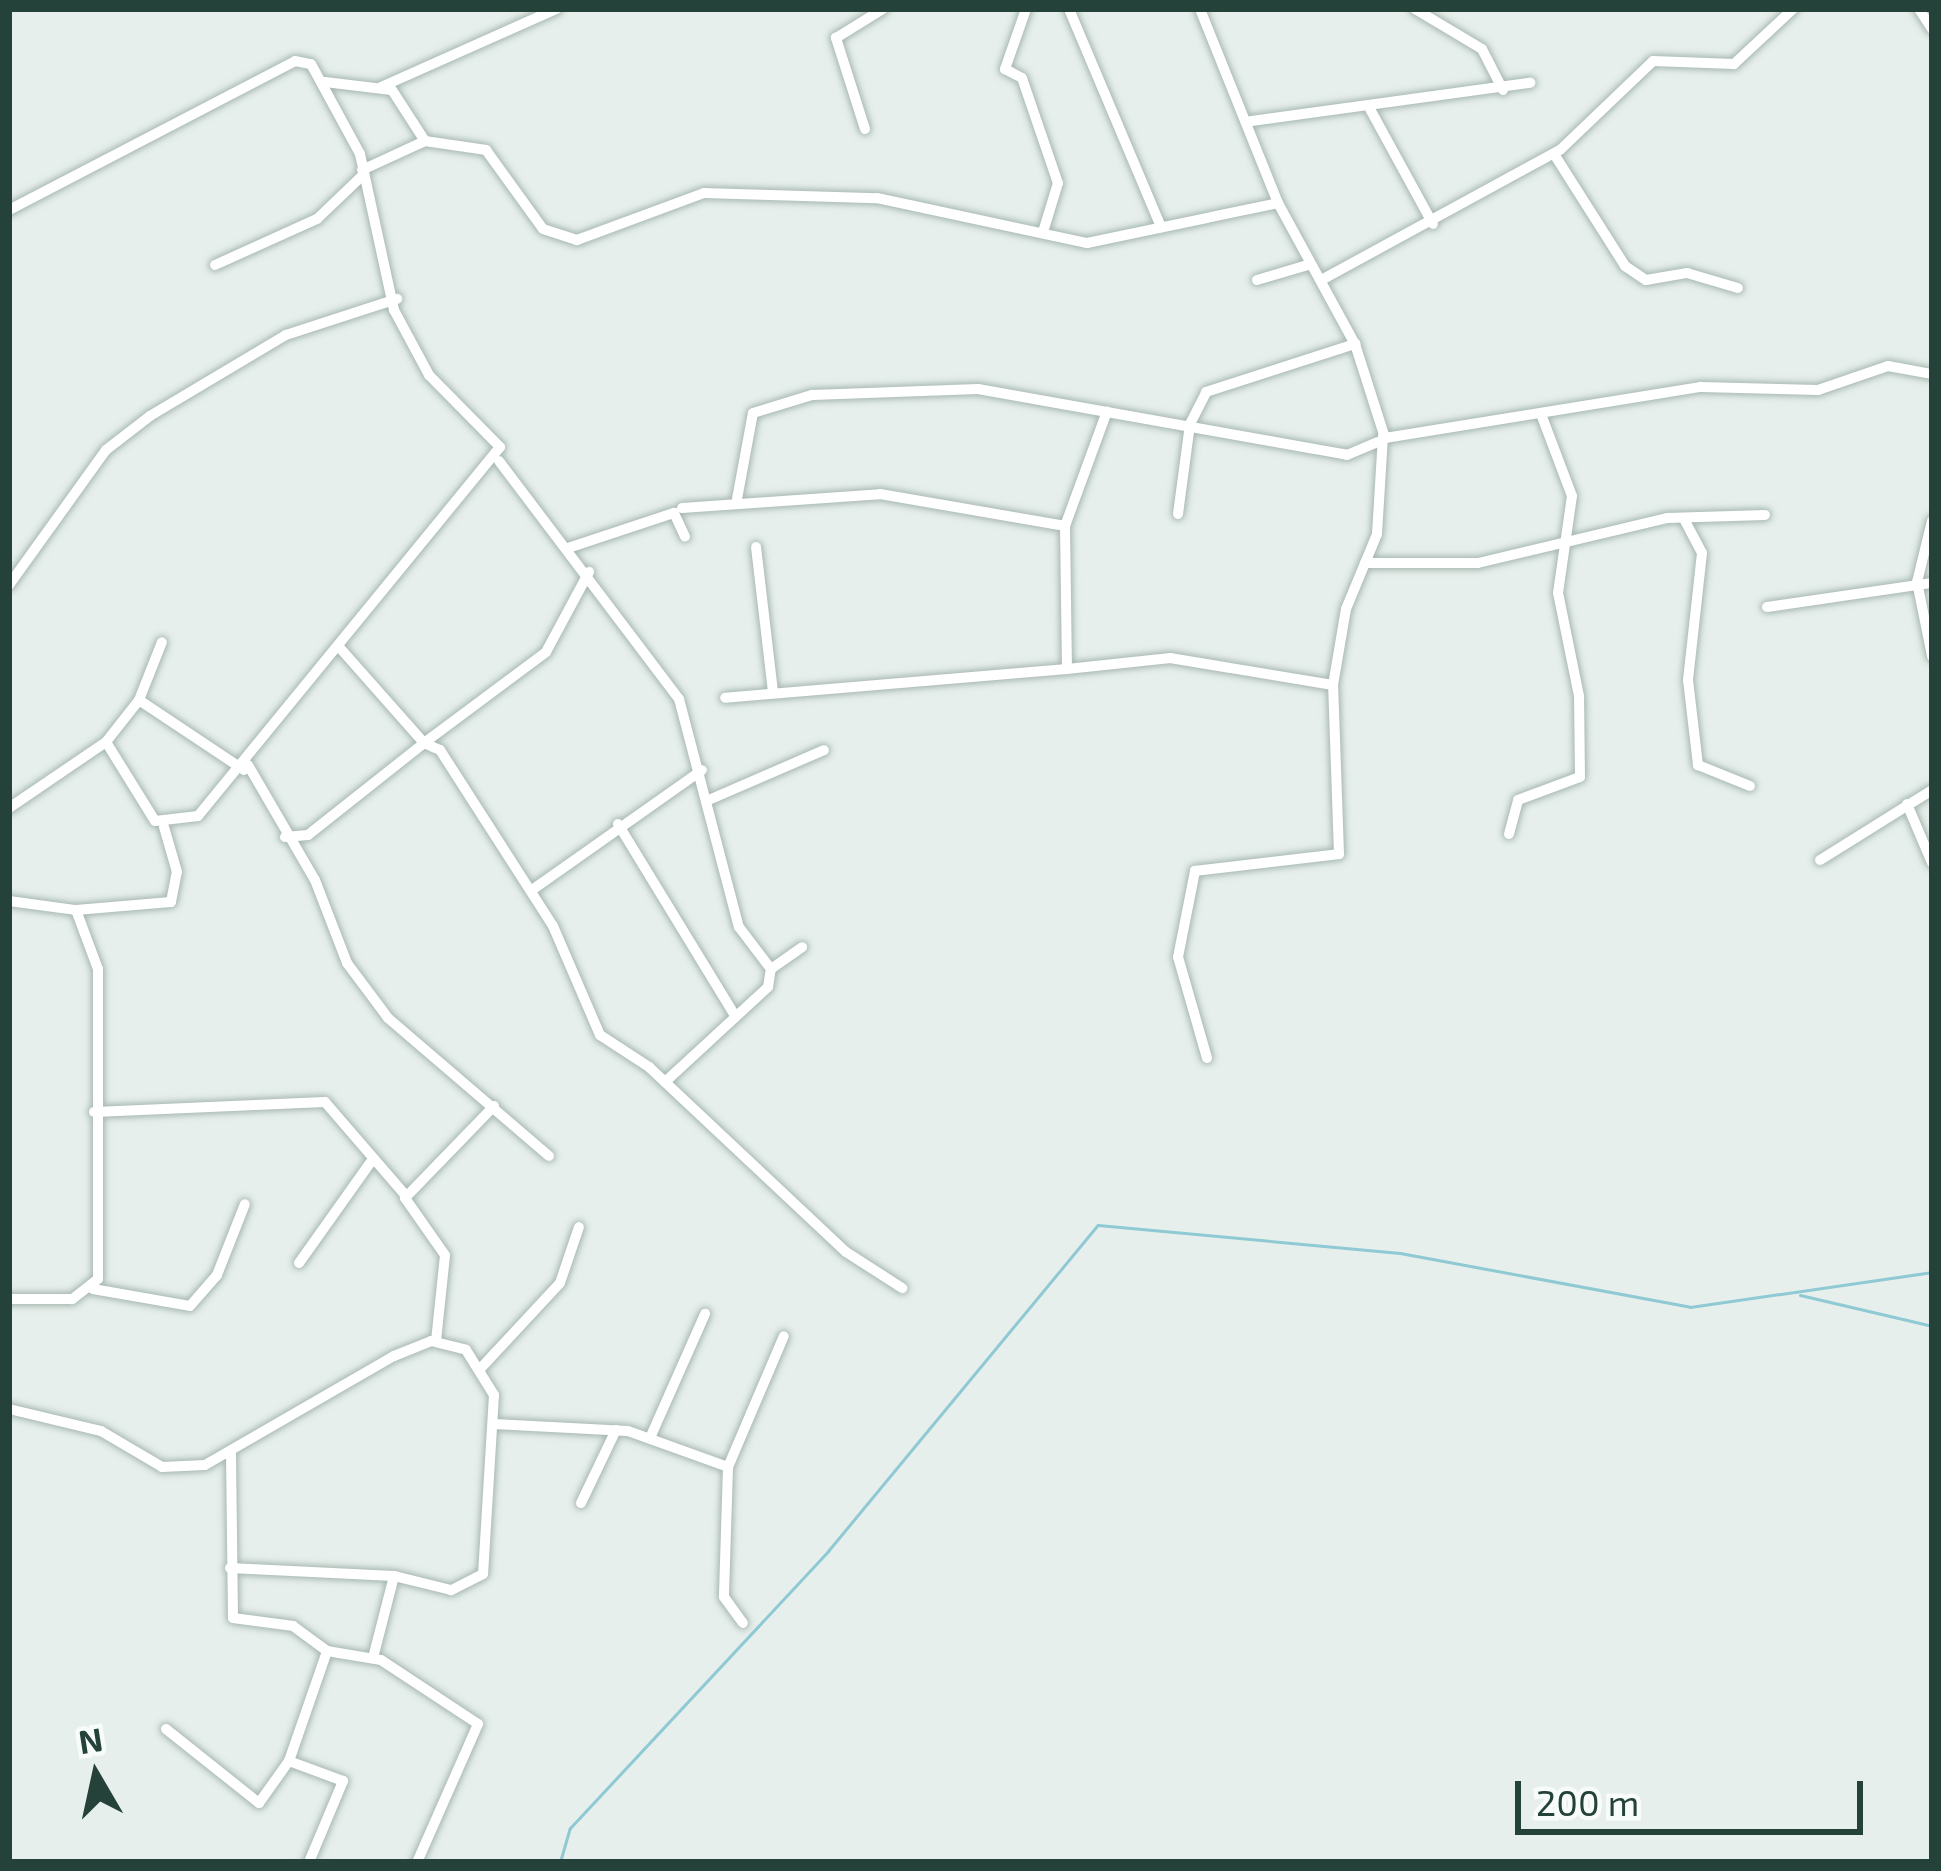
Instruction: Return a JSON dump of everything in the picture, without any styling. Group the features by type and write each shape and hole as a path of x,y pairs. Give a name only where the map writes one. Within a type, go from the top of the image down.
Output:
{"street":[{"path":"9,210 295,62 325,82 381,87 556,9"},
{"path":"865,129 836,38 883,9"},
{"path":"1026,9 1005,69 1022,78 1058,183 1043,232"},
{"path":"1070,9 1162,227"},
{"path":"1200,9 1251,121 1278,203 1324,278 1355,344 1380,439 1377,534 1364,563 1333,685 1339,854 1195,871 1178,957 1207,1058"},
{"path":"1415,9 1482,49 1503,90"},
{"path":"1324,278 1432,224 1554,154 1653,61 1734,64 1793,9"},
{"path":"1919,9 1932,29"},
{"path":"325,82 362,173 397,299 429,375 491,427 499,461 589,572 679,699 711,799 739,927 771,969"},
{"path":"1251,121 1370,109 1530,83"},
{"path":"381,87 425,141"},
{"path":"1370,109 1432,224"},
{"path":"215,265 317,219 362,173 425,141 486,150 555,237 633,226 704,193 877,198 1087,243 1278,203"},
{"path":"1554,154 1625,266 1646,280 1687,272 1738,288"},
{"path":"1256,280 1311,263"},
{"path":"10,579 106,450 150,416 286,334 397,299"},
{"path":"1178,514 1190,424 1228,377 1355,344"},
{"path":"737,499 752,413 776,401 979,389 1347,455 1380,439 1702,387 1818,390 1888,366 1932,374"},
{"path":"1067,668 1065,526 1107,411"},
{"path":"1509,834 1518,800 1580,778 1579,696 1558,593 1572,496 1540,414"},
{"path":"164,826 198,816 246,767 456,497 499,461"},
{"path":"682,508 737,499 880,494 1065,526"},
{"path":"568,548 674,513 685,537"},
{"path":"1364,563 1478,563 1682,517 1765,515"},
{"path":"1682,517 1702,553 1688,680 1698,765 1750,786"},
{"path":"1932,521 1917,583 1932,656"},
{"path":"756,548 773,692"},
{"path":"285,837 308,835 546,652 589,572"},
{"path":"1767,608 1932,583"},
{"path":"9,808 106,742 139,700 162,642"},
{"path":"340,648 424,743 459,773 532,890 590,1021 665,1082 845,1252 902,1288"},
{"path":"725,698 1170,658 1333,685"},
{"path":"139,700 246,767 347,964 388,1018 549,1156"},
{"path":"9,901 76,910 171,902 177,872 164,826 106,742"},
{"path":"711,799 824,749"},
{"path":"532,890 618,824 702,770"},
{"path":"1820,860 1932,790"},
{"path":"1907,804 1932,862"},
{"path":"618,824 736,1017"},
{"path":"76,910 98,969 93,1288"},
{"path":"665,1082 736,1017 771,969 802,947"},
{"path":"94,1112 325,1102 370,1163 406,1196 445,1255 436,1342"},
{"path":"406,1196 494,1106"},
{"path":"298,1263 370,1163"},
{"path":"9,1299 56,1302 93,1288 190,1306 218,1275 245,1204"},
{"path":"480,1369 560,1283 579,1227"},
{"path":"650,1438 705,1314"},
{"path":"743,1623 724,1597 728,1467 784,1336"},
{"path":"9,1409 101,1431 171,1469 230,1454 436,1342 458,1345 480,1369 494,1424 483,1574 451,1590 394,1576 230,1568"},
{"path":"494,1424 616,1430 728,1467"},
{"path":"581,1503 616,1430"},
{"path":"230,1454 232,1618 293,1626 327,1651 373,1658 478,1724 417,1862"},
{"path":"373,1658 394,1576"},
{"path":"166,1729 259,1803 290,1761 327,1651"},
{"path":"290,1761 343,1781 310,1862"}],"waterway":[{"path":"560,1862 570,1828 828,1551 1098,1225 1400,1253 1690,1307 1932,1272"},
{"path":"1800,1295 1932,1326"}]}
